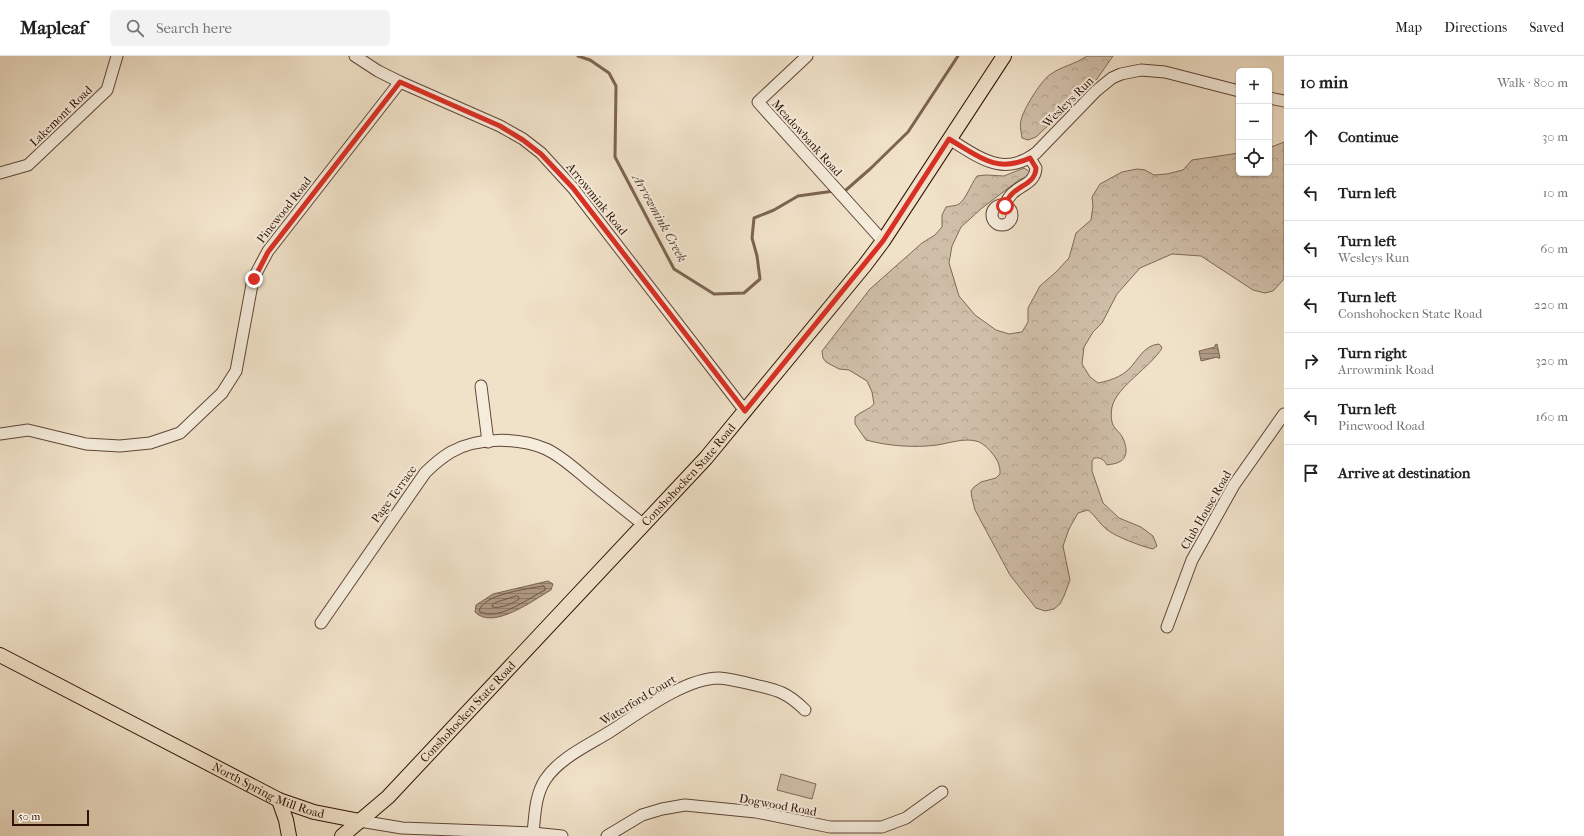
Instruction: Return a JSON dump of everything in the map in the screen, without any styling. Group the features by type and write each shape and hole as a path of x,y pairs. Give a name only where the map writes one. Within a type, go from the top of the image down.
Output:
{"main road":[{"name":"Conshohocken State Road","path":"342,836 388,797 706,458 883,241 1004,56"},
{"name":"North Spring Mill Road","path":"0,655 278,800 314,812 360,821"},
{"path":"278,800 286,820 290,836"}],"street":[{"name":"Lakemont Road","path":"0,173 28,165 107,90 118,56"},
{"name":"Arrowmink Road","path":"356,56 378,71 400,82 500,126 523,140 541,154 573,188 745,411"},
{"name":"Meadowbank Road","path":"807,56 758,102 883,241"},
{"name":"Wesleys Run","path":"949,139 981,158 997,164 1015,164 1030,158 1036,153 1096,91 1112,78 1121,74 1141,70 1165,72 1236,90"},
{"name":"Pinewood Road","path":"0,434 28,430 86,444 120,446 150,443 180,433 222,394 236,371 254,279 268,252 400,82"},
{"path":"1272,99 1284,101"},
{"path":"1005,206 1010,195 1031,181 1034,176 1036,168 1030,158"},
{"path":"481,386 488,442"},
{"name":"Club House Road","path":"1167,627 1192,560 1234,485 1284,414"},
{"name":"Page Terrace","path":"321,623 425,473 442,457 462,447 488,442 511,441 523,442 546,449 566,461 644,525"},
{"name":"Waterford Court","path":"533,833 538,797 546,779 553,771 573,754 680,688 705,680 718,678 731,679 778,691 792,698 805,710"},
{"name":"Dogwood Road","path":"607,836 642,815 686,805 756,812 830,827 882,827 906,818 942,792"},
{"name":"North Spring Mill Road","path":"360,821 402,828 533,833 562,836"}],"green space":[{"path":"1087,56 1113,56 1097,79 1036,137 1028,140 1022,138 1020,125 1022,117 1030,100 1043,81 1055,71"},
{"path":"1284,142 1284,279 1273,291 1265,293 1253,290 1201,256 1172,254 1140,268 1117,294 1102,323 1093,332 1084,347 1082,364 1090,377 1098,383 1111,380 1122,374 1129,369 1149,347 1159,344 1162,348 1157,355 1120,392 1112,407 1111,415 1113,426 1121,435 1124,442 1126,450 1125,457 1118,463 1107,465 1100,458 1094,458 1092,461 1092,471 1103,503 1119,518 1141,527 1153,536 1157,546 1153,549 1148,548 1115,535 1106,529 1088,510 1078,513 1069,529 1063,546 1070,580 1064,596 1060,604 1054,609 1045,611 1036,608 1010,575 975,510 971,491 981,482 996,478 1000,474 998,462 993,454 983,444 971,440 961,440 928,446 901,446 866,440 855,424 855,417 874,404 872,392 867,381 849,370 839,369 826,362 823,358 822,351 870,289 922,243 935,235 942,227 942,215 946,207 962,202 977,176 1004,176 1024,168 1030,172 1027,177 1019,180 982,208 961,227 952,246 949,263 959,296 975,315 996,330 1009,334 1022,332 1028,322 1028,308 1040,286 1069,258 1076,233 1091,220 1093,206 1092,197 1100,184 1122,172 1137,169 1145,170 1154,175 1167,174 1183,170 1192,160 1236,153 1236,176 1272,176 1272,147"},
{"path":"781,774 816,784 812,799 777,790"}],"water":[{"path":"1217,344 1220,358 1217,357 1201,361 1199,351 1215,347"},
{"path":"548,581 553,584 551,590 514,612 492,618 483,617 475,612 476,605 493,594"}],"waterway":[{"name":"Arrowmink Creek","path":"578,56 590,60 609,73 616,86 615,157 674,269 714,294 744,293 760,279 757,256 752,238 754,218 774,210 798,196 834,191"},
{"name":"Arrowmink Creek","path":"842,191 846,190 870,169 908,132 958,56"}],"route":[{"path":"254,279 268,252 400,82 500,126 523,140 558,170 745,411 883,241 949,139 981,158 997,164 1015,164 1030,158 1036,168 1034,176 1031,181 1010,195 1005,206"}]}
